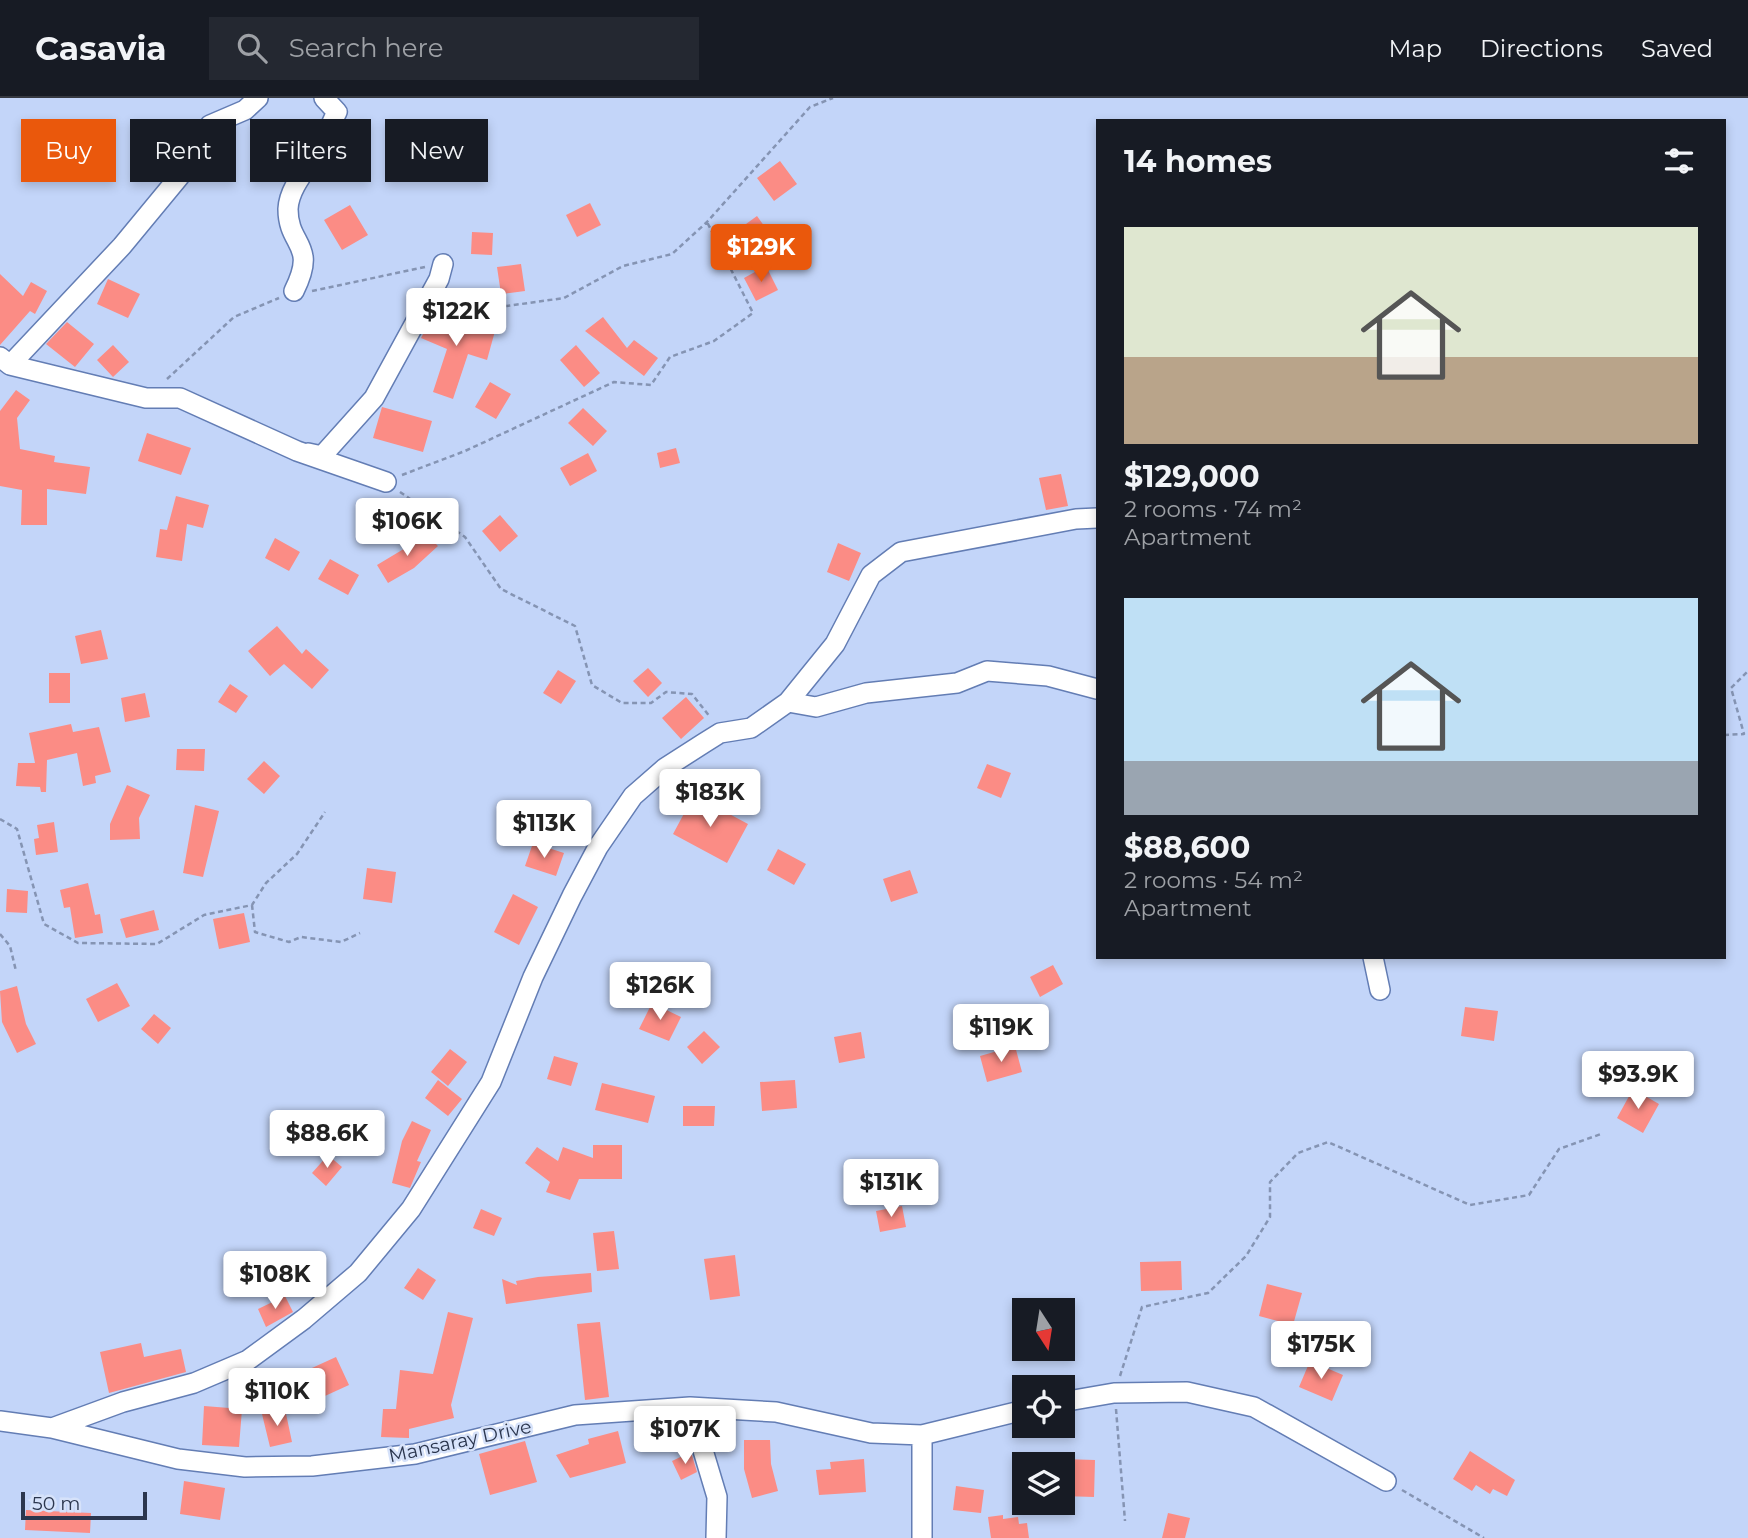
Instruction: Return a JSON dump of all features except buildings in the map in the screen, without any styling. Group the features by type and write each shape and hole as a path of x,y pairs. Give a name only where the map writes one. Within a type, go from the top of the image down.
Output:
{"street":[{"path":"5,361 122,246 179,177 211,125 246,110 258,98"},
{"path":"294,291 305,269 301,243 290,224 288,206 300,176 321,147 337,112 324,98"},
{"path":"297,452 322,456 374,398 439,279 443,264"},
{"path":"5,361 146,398 180,398 297,452 386,482"},
{"path":"52,1428 123,1402 194,1383 248,1360 304,1319 358,1273 411,1209 491,1082 533,977 598,847 633,796 665,768 720,733 751,728 788,702 835,644 871,575 901,552 1076,519 1096,518"},
{"path":"788,702 816,707 866,693 957,683 987,671 1048,676 1096,689"},
{"path":"1373,959 1380,990"},
{"path":"1075,1400 1114,1393 1187,1392 1254,1407 1385,1481"},
{"path":"690,1407 717,1497 716,1538"},
{"name":"Mansaray Drive","path":"0,1421 52,1428 178,1459 245,1467 312,1466 415,1454 575,1415 690,1407 776,1412 871,1433 922,1435 1012,1413"},
{"path":"922,1435 922,1538"}],"path":[{"path":"425,304 451,300 507,306 564,298 622,266 672,254 707,222 810,107 833,98"},
{"path":"386,482 465,451 614,382 651,385 670,357 714,341 753,313 707,222"},
{"path":"146,398 234,317 294,291 320,291 387,273 443,264"},
{"path":"386,482 465,537 501,589 575,626 592,685 622,703 650,703 666,692 692,694 720,733"},
{"path":"1726,735 1744,734 1731,688 1748,671"},
{"path":"325,812 297,854 266,883 252,905 255,932 289,942 301,937 341,942 360,933"},
{"path":"0,819 17,829 44,924 78,943 157,944 204,915 252,905"},
{"path":"0,934 10,946 16,971"},
{"path":"1125,1521 1114,1393 1142,1307 1208,1293 1246,1256 1270,1217 1270,1182 1298,1153 1328,1142 1470,1205 1529,1195 1559,1149 1601,1134"},
{"path":"1385,1481 1484,1538"}]}
